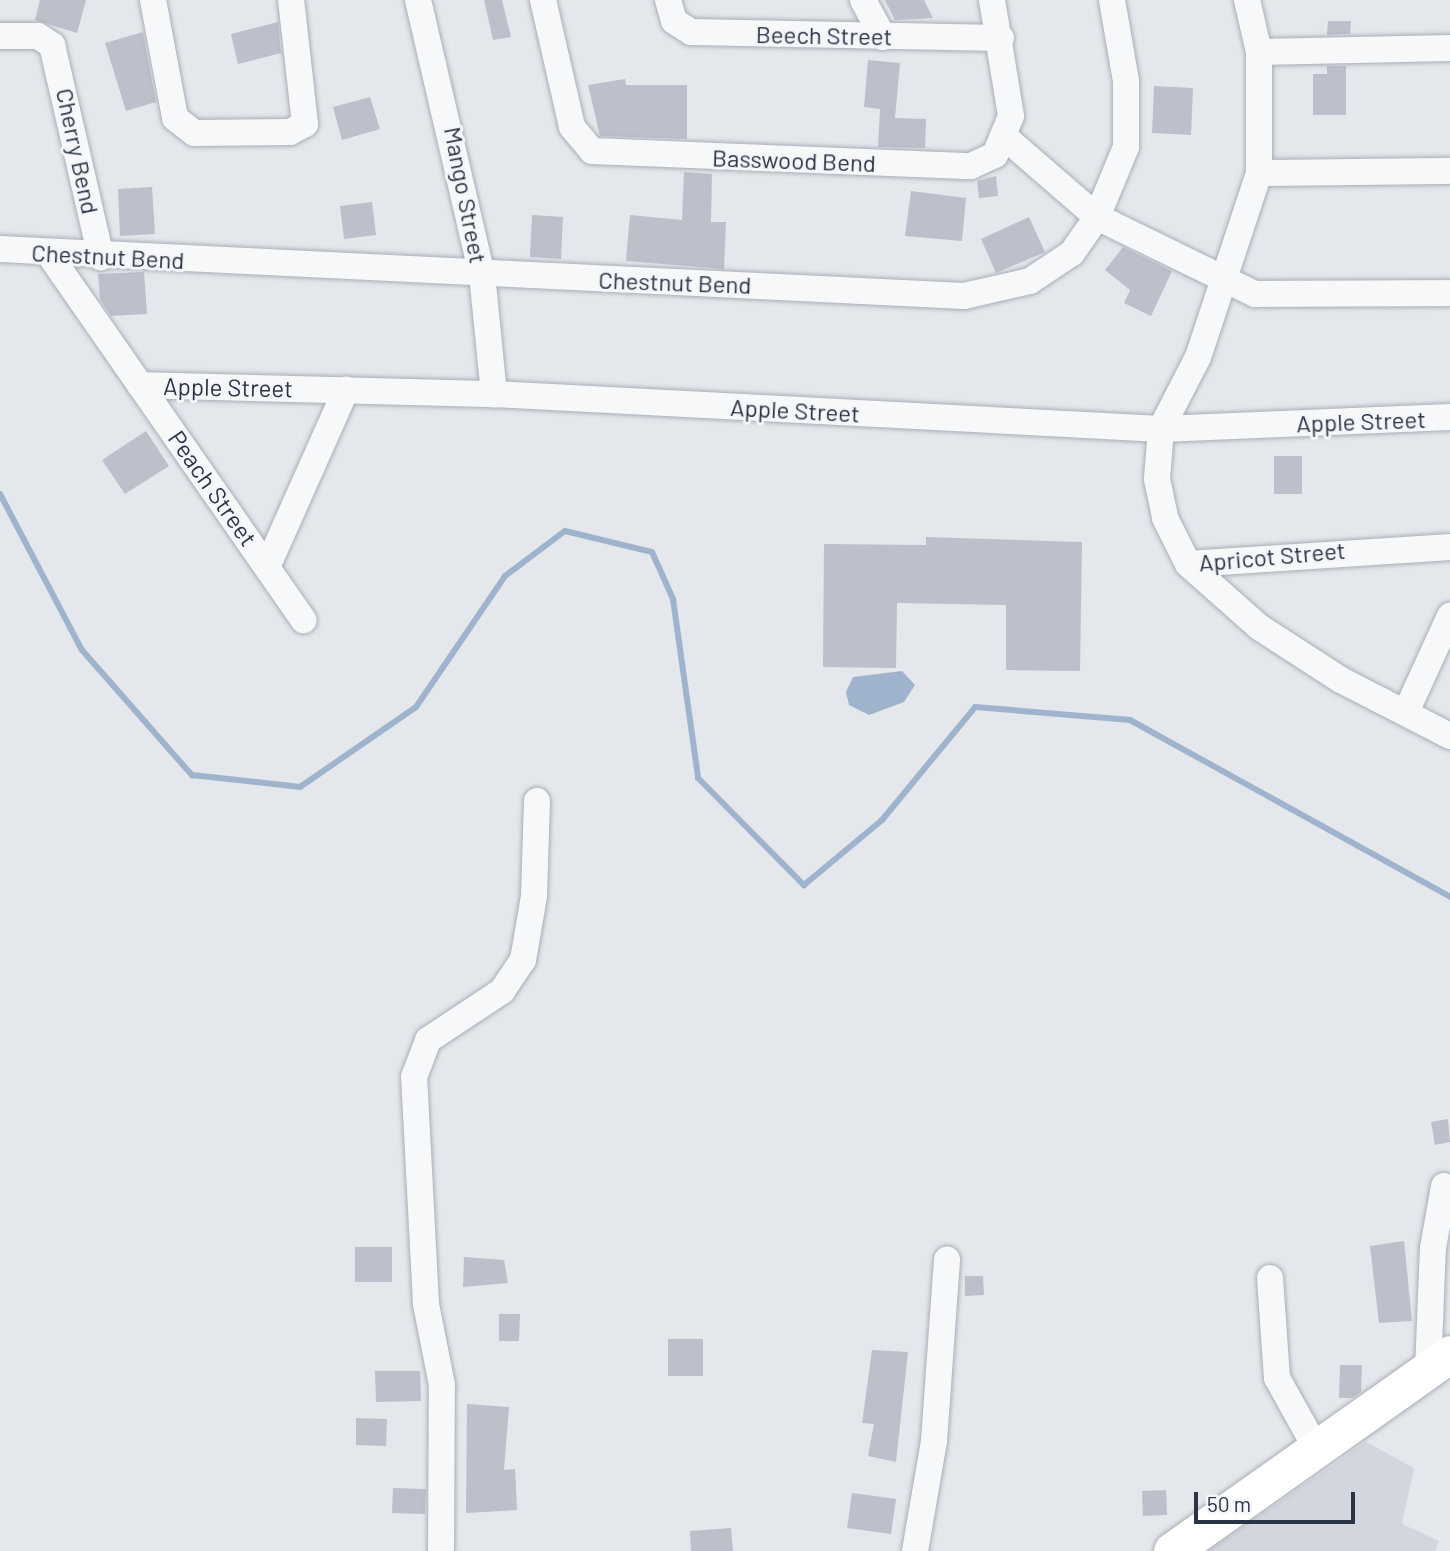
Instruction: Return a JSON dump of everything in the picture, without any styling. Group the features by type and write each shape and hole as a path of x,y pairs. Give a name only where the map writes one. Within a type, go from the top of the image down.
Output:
{"street":[{"path":"153,0 179,125 194,133 290,132 305,124 291,0"},
{"name":"Mango Street","path":"418,0 482,274 494,394"},
{"name":"Basswood Bend","path":"543,0 572,127 592,151 971,166 995,155 1007,139"},
{"name":"Beech Street","path":"667,0 674,21 691,32 1001,38"},
{"path":"863,0 883,37"},
{"path":"992,0 1001,38 1011,116 1007,139 1097,217 1255,294 1450,293"},
{"name":"Chestnut Bend","path":"0,249 101,257 964,296 1030,281 1072,253 1097,217 1126,147 1126,81 1112,0"},
{"name":"Apricot Street","path":"1247,0 1259,52 1259,173 1227,279 1161,429 1157,479 1165,517 1188,564 1450,547"},
{"name":"Cherry Bend","path":"0,36 38,36 52,45 101,257"},
{"path":"1259,52 1450,48"},
{"path":"1259,173 1450,171"},
{"name":"Peach Street","path":"49,254 268,565 303,620"},
{"name":"Apple Street","path":"140,385 494,394 1161,429 1450,417"},
{"path":"268,565 346,390"},
{"path":"1188,564 1259,627 1341,680 1450,736"},
{"path":"1406,712 1450,616"},
{"path":"442,1551 442,1385 426,1304 414,1077 428,1040 502,991 523,960 534,896 537,801"},
{"path":"1172,1551 1445,1358 1433,1248 1444,1186"},
{"path":"915,1551 934,1441 947,1259"},
{"path":"1270,1278 1277,1378 1317,1448"}],"shaded area":[{"path":"1366,1442 1414,1468 1402,1524 1439,1541 1435,1551 1208,1551"}],"water":[{"path":"902,671 915,685 904,702 869,715 849,705 846,692 853,677"}],"building":[{"path":"40,0 86,0 77,33 35,20"},
{"path":"484,0 502,0 511,37 493,40"},
{"path":"885,0 924,0 933,18 895,20"},
{"path":"1328,21 1351,21 1350,34 1327,35"},
{"path":"278,22 281,53 238,64 231,34"},
{"path":"143,32 156,102 126,111 105,43"},
{"path":"868,60 900,63 895,118 926,119 925,148 878,147 880,109 864,107"},
{"path":"1327,66 1346,66 1346,115 1313,115 1313,74 1327,74"},
{"path":"625,79 626,85 687,85 687,139 600,136 588,85"},
{"path":"1154,86 1193,88 1191,135 1152,133"},
{"path":"370,97 380,129 342,140 333,107"},
{"path":"684,172 712,174 711,222 726,222 724,269 626,261 630,215 682,220"},
{"path":"996,176 998,196 979,198 977,181"},
{"path":"152,187 155,234 120,236 118,189"},
{"path":"911,191 966,198 962,241 905,236"},
{"path":"372,202 376,235 344,239 340,206"},
{"path":"532,215 563,217 561,259 530,257"},
{"path":"1029,217 1045,252 996,273 981,239"},
{"path":"1123,247 1172,271 1151,316 1124,303 1130,290 1105,270"},
{"path":"144,272 147,314 111,316 100,299 98,274"},
{"path":"146,431 169,466 125,494 102,460"},
{"path":"1274,456 1302,456 1302,494 1274,494"},
{"path":"926,537 1082,542 1080,671 1006,670 1006,605 897,603 896,668 823,667 824,544 926,545"},
{"path":"1448,1119 1450,1142 1435,1145 1431,1122"},
{"path":"1404,1241 1412,1321 1379,1323 1370,1246"},
{"path":"355,1247 392,1247 392,1282 355,1282"},
{"path":"464,1257 504,1260 508,1283 463,1287"},
{"path":"965,1276 983,1276 984,1295 965,1296"},
{"path":"499,1314 520,1314 519,1341 499,1341"},
{"path":"668,1339 703,1339 703,1376 668,1376"},
{"path":"872,1350 908,1352 896,1462 868,1456 874,1424 862,1423"},
{"path":"1340,1365 1362,1365 1361,1392 1352,1398 1339,1398"},
{"path":"375,1371 420,1371 421,1401 376,1402"},
{"path":"467,1404 509,1407 504,1470 515,1469 517,1510 466,1513"},
{"path":"356,1418 387,1419 386,1446 356,1445"},
{"path":"393,1488 426,1489 425,1514 392,1513"},
{"path":"1166,1490 1167,1515 1143,1516 1142,1491"},
{"path":"852,1493 896,1499 891,1534 847,1528"},
{"path":"731,1528 733,1551 691,1551 690,1531"}],"waterway":[{"path":"0,494 82,650 192,775 300,787 416,707 505,576 565,531 652,552 673,599 698,778 804,885 882,820 975,707 1130,720 1450,897"}]}
